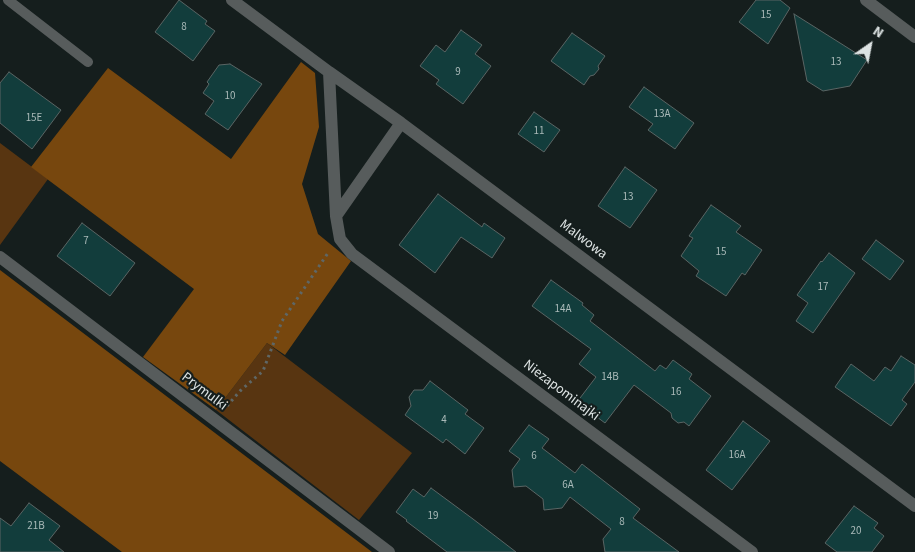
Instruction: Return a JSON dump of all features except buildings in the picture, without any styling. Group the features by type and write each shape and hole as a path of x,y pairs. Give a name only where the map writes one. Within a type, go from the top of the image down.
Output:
{"street":[{"name":"Malwowa","path":"232,0 401,123 915,506"},
{"path":"866,0 915,37"},
{"path":"329,72 336,216 340,239"},
{"path":"336,216 401,123"},
{"name":"Niezapominajki","path":"340,239 352,254 752,552"},
{"name":"Prymulki","path":"0,257 389,552"}],"lane":[{"path":"8,0 88,62"}],"path":[{"path":"214,420 240,391 263,372 282,321 322,261 340,239"}],"shaded area":[{"path":"301,62 315,73 319,127 302,184 318,234 351,261 285,355 267,343 216,410 143,357 194,289 31,167 108,68 231,159"},
{"path":"0,143 48,179 0,245"},
{"path":"0,270 372,552 122,552 0,461"},
{"path":"267,343 412,453 359,520 216,410"}]}
